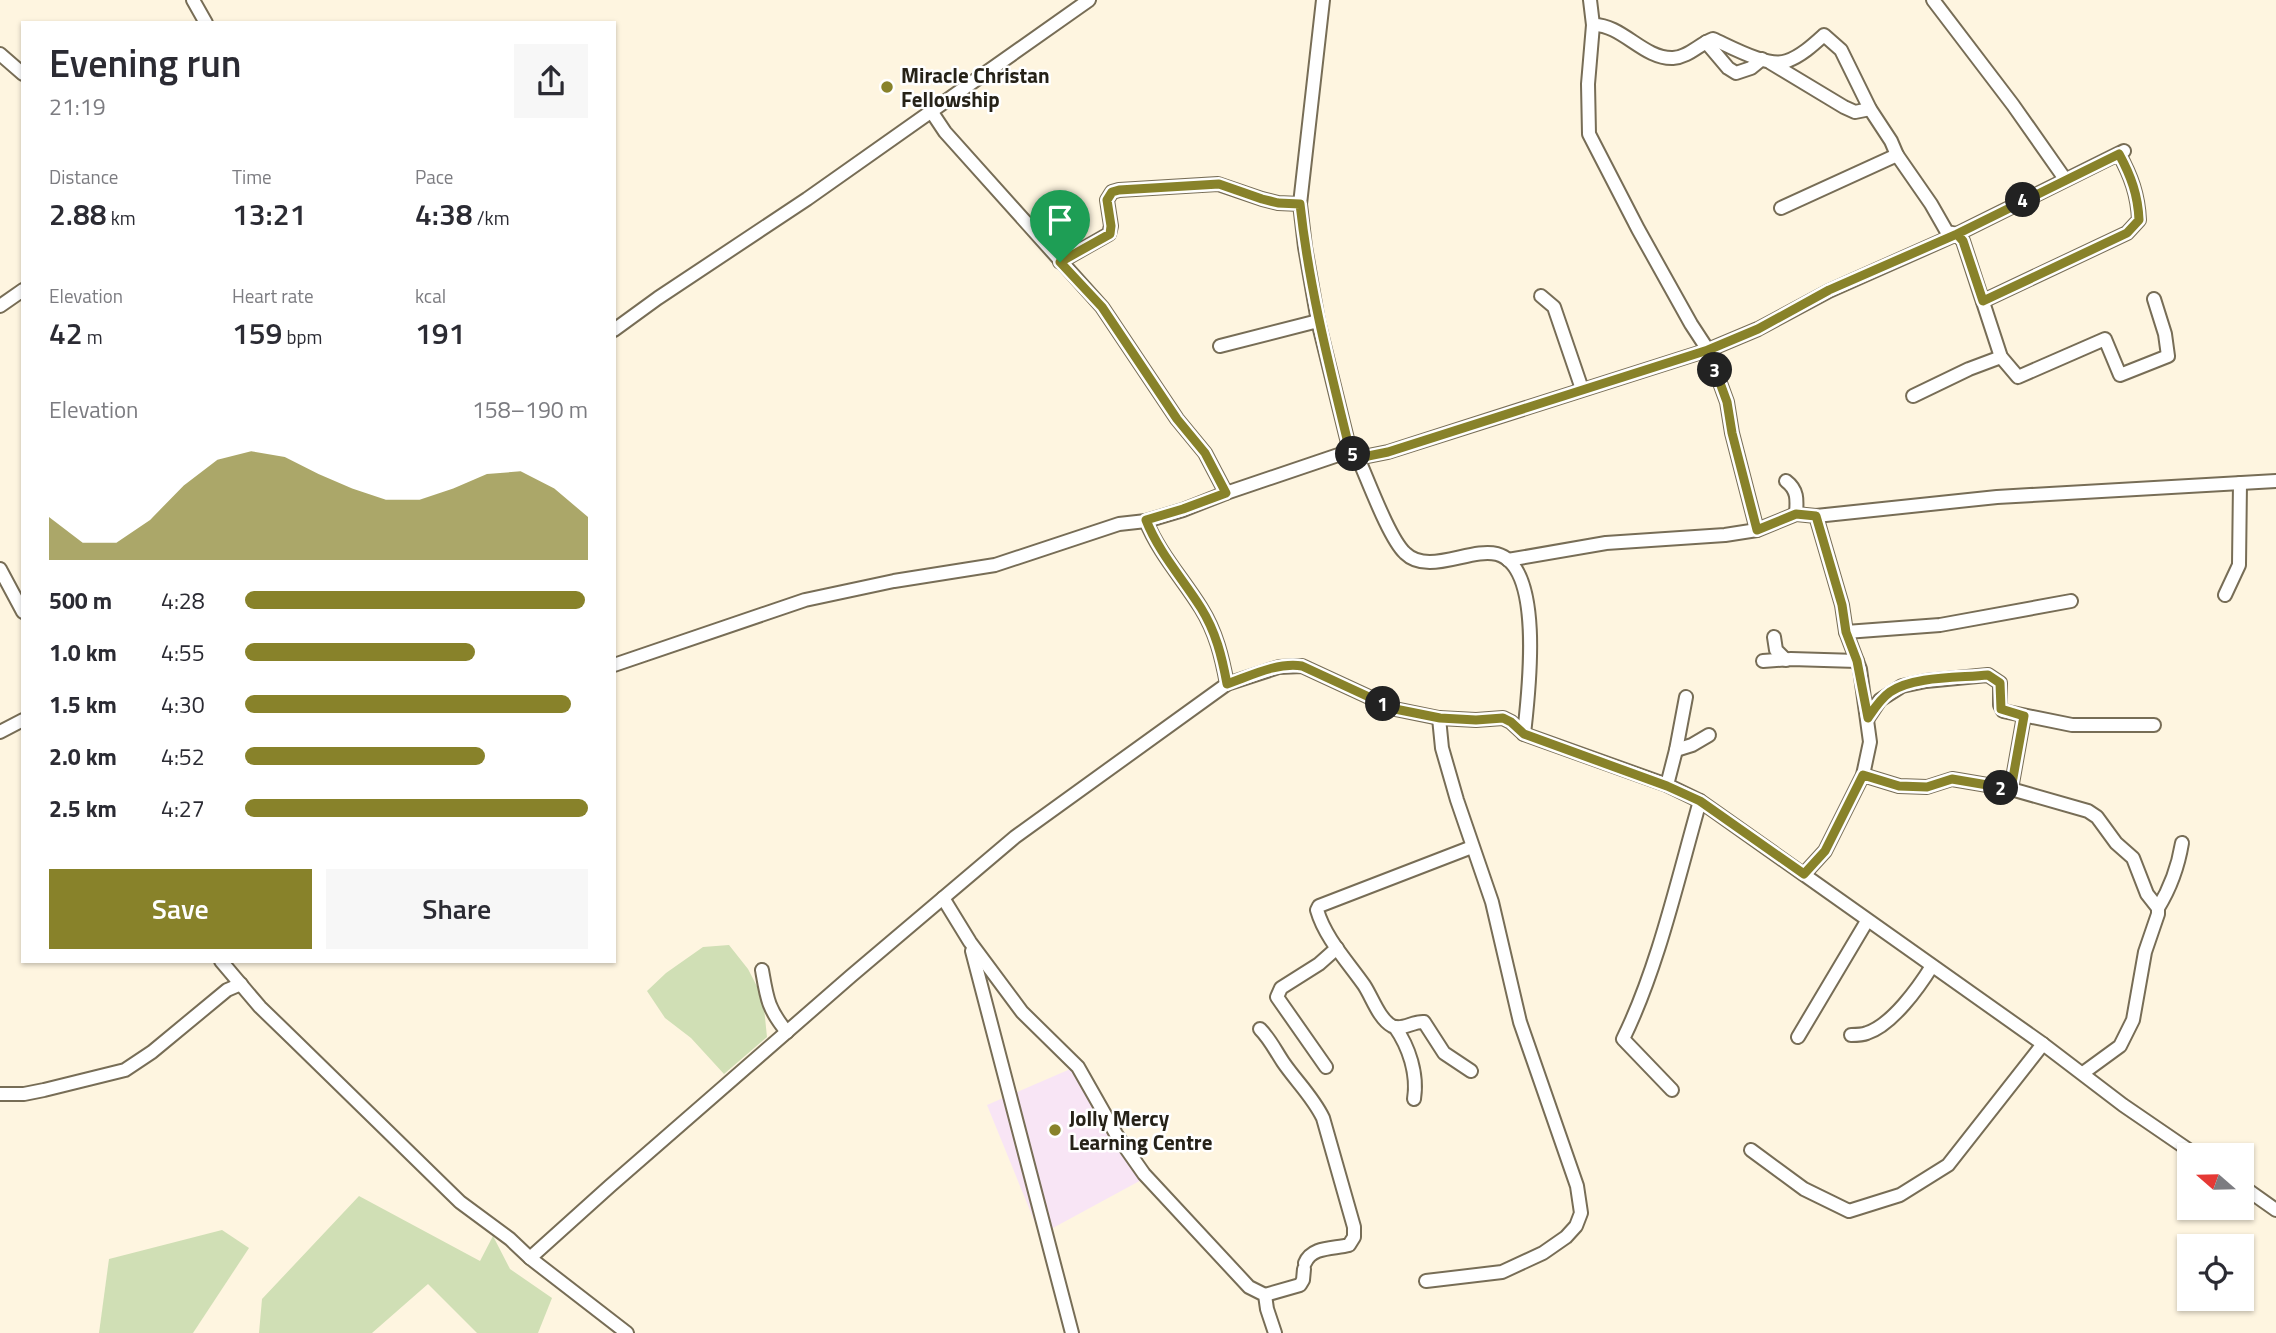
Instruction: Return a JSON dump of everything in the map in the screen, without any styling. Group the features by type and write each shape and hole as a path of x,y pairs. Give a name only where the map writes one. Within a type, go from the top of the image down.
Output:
{"street":[{"path":"193,0 205,21"},
{"path":"616,329 807,199 1089,0"},
{"path":"1323,0 1300,204 1318,321 1354,455 1404,553 1423,562 1497,554 1508,560 1522,577 1528,605 1531,675 1524,734"},
{"path":"1590,0 1592,25 1588,84 1589,134 1638,229 1708,350 1727,402 1732,433 1757,530"},
{"path":"1933,0 2065,179"},
{"path":"1592,25 1602,24 1644,49 1672,58 1686,55 1713,40 1745,54 1785,62 1805,51 1824,35 1841,50 1870,109 1947,232 1957,234 1963,241 2001,358 2018,377 2105,339 2120,375 2168,356 2165,334 2154,299"},
{"path":"1706,42 1728,68 1736,73 1751,68 1763,59"},
{"path":"0,54 21,72"},
{"path":"1763,59 1844,107 1855,111 1870,109"},
{"path":"931,111 945,132 1102,307 1177,419 1205,453 1226,493"},
{"path":"616,664 805,600 894,581 995,565 1119,524 1146,520 1354,455 1388,452 1708,350 1758,329 1829,290 1957,234 2122,153 2138,201 2139,220 2127,233 1983,301"},
{"path":"1781,208 1897,155"},
{"path":"1060,262 1110,234 1107,200 1112,192 1119,190 1219,184 1278,203 1300,204"},
{"path":"0,306 21,291"},
{"path":"1541,296 1553,307 1582,389"},
{"path":"1220,346 1318,321"},
{"path":"1913,396 1969,369 2001,358"},
{"path":"1786,481 1794,487 1797,499 1796,514"},
{"path":"1508,560 1606,543 1689,538 1757,530 1796,514 1816,516 1997,497 2276,481"},
{"path":"2225,595 2239,565 2241,483"},
{"path":"1804,874 1825,851 1863,775 1870,742 1857,661 1846,632 1842,605 1816,516"},
{"path":"1146,520 1156,541 1202,609 1221,651 1227,684"},
{"path":"0,569 21,607"},
{"path":"1846,632 1952,624 2071,601"},
{"path":"1774,637 1776,650 1786,660"},
{"path":"1763,661 1857,661"},
{"path":"530,1258 1015,836 1227,684 1293,665 1302,666 1395,709 1440,718 1503,718 1524,734 1667,786 1700,801 2178,1143"},
{"path":"1868,718 1880,700 1902,686 1988,675 2000,683 2001,709 2024,716 2072,725 2154,725"},
{"path":"1667,786 1686,697"},
{"path":"2011,789 2024,716"},
{"path":"1426,1281 1502,1272 1523,1263 1566,1237 1576,1226 1581,1213 1577,1186 1520,1023 1492,902 1442,748 1440,718"},
{"path":"0,732 21,721"},
{"path":"1676,750 1709,735"},
{"path":"1863,775 1899,786 1927,787 1952,779 2011,789 2088,811 2097,817 2116,843 2133,858 2147,894 2158,908"},
{"path":"1672,1090 1623,1039 1637,1010 1652,964 1700,801"},
{"path":"2083,1073 2120,1046 2133,1020 2145,952 2158,908 2179,866 2182,843"},
{"path":"1414,1099 1416,1086 1407,1049 1395,1027 1384,1018 1338,948 1317,910 1319,906 1472,847"},
{"path":"943,898 970,942 1022,1012 1078,1067 1116,1134 1144,1174 1249,1287 1265,1295 1300,1284 1307,1258 1315,1252 1349,1245 1354,1237 1354,1227 1323,1118 1316,1104 1260,1029"},
{"path":"1798,1037 1867,921"},
{"path":"970,942 1072,1333"},
{"path":"1326,1067 1277,997 1281,988 1319,964 1338,948"},
{"path":"223,963 276,1025 302,1047 460,1202 627,1333"},
{"path":"1851,1035 1868,1033 1896,1012 1932,966"},
{"path":"762,970 772,1015 787,1032"},
{"path":"0,1094 24,1094 125,1070 152,1052 227,990 241,985"},
{"path":"1395,1027 1424,1022 1444,1053 1471,1071"},
{"path":"1751,1150 1804,1189 1849,1211 1900,1195 1948,1165 2043,1044"},
{"path":"2254,1194 2276,1210"},
{"path":"1265,1295 1275,1333"}],"shaded area":[{"name":"Jolly Mercy Learning Centre","path":"1075,1067 1145,1178 1040,1235 987,1105"}],"green space":[{"path":"729,945 748,969 763,998 767,1037 724,1074 691,1038 665,1018 647,991 666,973 703,947"},
{"path":"359,1196 480,1261 493,1236 510,1269 552,1298 538,1333 477,1333 428,1284 372,1333 259,1333 262,1299"},
{"path":"222,1230 249,1248 193,1333 99,1333 109,1259"}],"place":[{"name":"Miracle Christan Fellowship","path":"887,87"},
{"name":"Jolly Mercy Learning Centre","path":"1055,1130"}],"route":[{"path":"1060,262 1102,307 1177,419 1205,453 1226,493 1146,520 1156,541 1202,609 1221,651 1227,684 1279,667 1302,666 1395,709 1440,718 1503,718 1524,734 1667,786 1700,801 1804,874 1825,851 1863,775 1899,786 1927,787 1952,779 2011,789 2024,716 2001,709 2000,683 1988,675 1902,686 1880,700 1868,718 1860,669 1846,632 1842,605 1816,516 1796,514 1757,530 1732,433 1727,402 1708,350 1758,329 1829,290 1957,234 1963,241 1983,301 2127,233 2139,220 2138,201 2132,177 2119,154 1957,234 1893,262 1829,290 1793,310 1758,329 1708,350 1388,452 1358,458 1350,451 1318,321 1300,204 1278,203 1219,184 1119,190 1112,192 1107,200 1110,234 1060,262"}]}
